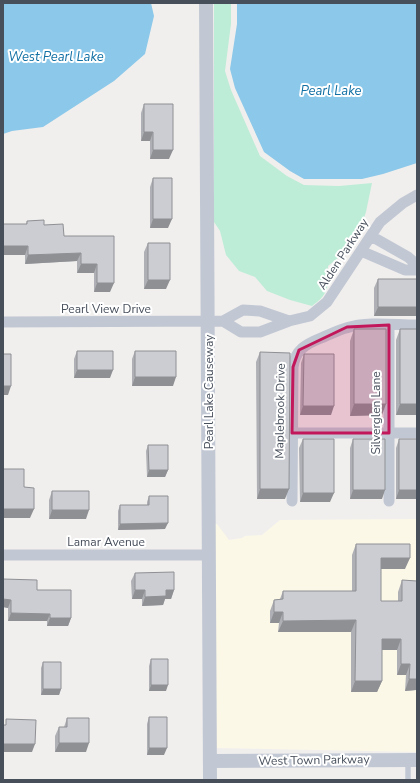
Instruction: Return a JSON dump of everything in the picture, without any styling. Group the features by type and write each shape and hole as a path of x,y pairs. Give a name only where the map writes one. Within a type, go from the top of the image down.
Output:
{"street":[{"name":"Pearl Lake Causeway","path":"206,3 216,321 208,555 210,780"},
{"name":"Alden Parkway","path":"216,321 241,332 260,332 289,321 310,316 327,302 380,222 403,203 417,195"},
{"path":"371,236 408,257 417,265"},
{"path":"361,251 405,270 417,270"},
{"path":"216,321 243,310 260,311 289,321"},
{"name":"Pearl View Drive","path":"3,322 216,321"},
{"name":"Silverglen Lane","path":"389,325 389,501"},
{"name":"Maplebrook Drive","path":"292,501 293,366 294,358 299,350 308,343 348,327 417,325"},
{"path":"292,433 417,433"},
{"name":"Lamar Avenue","path":"3,556 208,555"},
{"name":"West Town Parkway","path":"210,761 412,760"}],"lane":[{"path":"408,780 412,760"}],"highlighted area":[{"path":"389,325 389,433 292,433 293,367 299,350 347,327"}],"shaded area":[{"path":"417,519 417,752 216,748 214,524 217,524 229,540 242,538 245,536 262,535 280,520"}],"green space":[{"path":"214,3 231,3 231,24 225,71 231,90 260,156 287,176 304,185 339,186 372,183 366,212 355,244 328,266 327,289 322,297 312,306 290,300 267,291 255,277 239,271 226,255 220,231 214,222"}],"water":[{"name":"West Pearl Lake","path":"3,3 151,3 154,16 145,54 114,81 43,127 12,131 3,134"},
{"name":"Pearl Lake","path":"237,3 417,3 417,163 362,179 304,179 290,171 264,152 235,88 230,69 237,24"}],"building":[{"path":"144,104 173,104 173,150 153,150 153,132 144,132"},
{"path":"153,178 172,178 172,219 153,219"},
{"path":"44,220 44,225 63,224 64,236 114,236 114,283 97,283 97,264 81,264 81,253 28,255 28,246 3,246 3,224 27,224 27,221"},
{"path":"148,243 170,243 170,280 148,280"},
{"path":"378,279 417,279 417,307 378,307"},
{"path":"354,329 386,329 386,404 354,404"},
{"path":"400,329 417,329 417,404 400,404"},
{"path":"77,351 113,351 113,370 77,370"},
{"path":"135,351 176,351 176,377 135,377"},
{"path":"260,352 290,353 289,489 260,489"},
{"path":"3,354 11,354 11,386 3,386"},
{"path":"304,354 334,354 334,406 303,406"},
{"path":"303,439 334,439 334,493 303,493"},
{"path":"353,439 385,439 385,490 353,490"},
{"path":"399,439 417,439 417,490 399,490"},
{"path":"148,445 168,445 168,470 149,470"},
{"path":"3,469 24,469 24,487 34,488 34,509 3,509"},
{"path":"52,491 89,491 89,510 52,510"},
{"path":"149,496 168,496 168,523 120,524 120,505 149,505"},
{"path":"356,544 410,544 410,558 381,558 381,601 402,601 402,580 417,581 417,679 409,679 410,664 401,664 401,639 382,639 382,681 355,681 356,620 283,621 283,612 274,612 274,600 283,599 283,591 356,591"},
{"path":"174,572 174,590 166,590 166,596 145,597 145,590 135,590 135,573"},
{"path":"3,579 37,580 37,590 71,590 71,618 50,618 50,614 11,613 11,600 3,599"},
{"path":"151,659 168,659 168,685 151,685"},
{"path":"43,662 61,662 61,689 43,689"},
{"path":"149,717 167,717 167,748 149,748"},
{"path":"67,718 89,718 89,743 59,743 59,727 67,727"},
{"path":"6,719 36,720 35,744 3,744 3,725 6,725"}]}
